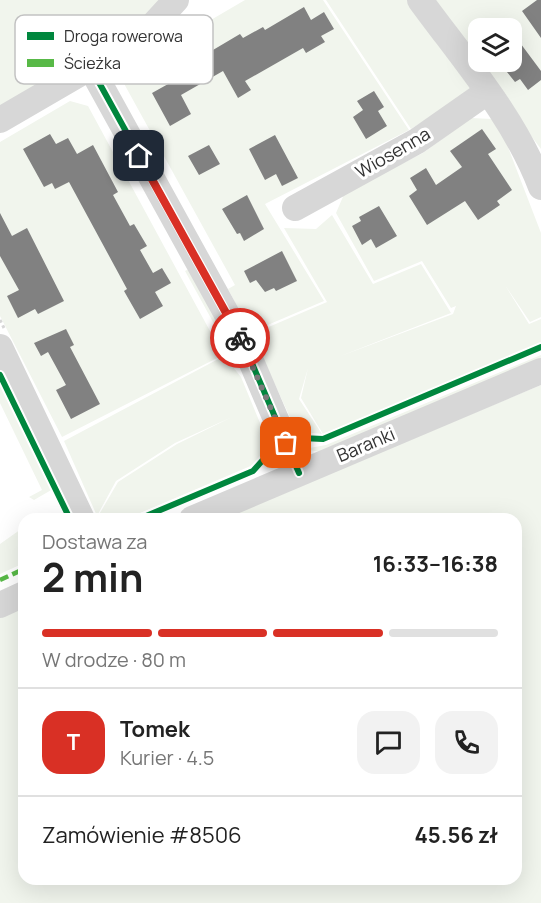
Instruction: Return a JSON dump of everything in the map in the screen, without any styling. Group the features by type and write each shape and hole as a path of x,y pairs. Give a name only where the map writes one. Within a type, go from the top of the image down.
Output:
{"street":[{"path":"163,15 176,0"},
{"path":"420,0 487,92 522,146 541,187"},
{"path":"0,120 63,84"},
{"path":"100,84 245,347 299,473"},
{"name":"Wiosenna","path":"295,208 417,141 487,92"},
{"path":"0,347 79,513"},
{"name":"Baranki","path":"206,513 541,371"},
{"path":"0,605 18,597"}],"shaded area":[{"path":"0,0 164,0 151,15 15,15 15,84 45,84 0,110"},
{"path":"245,0 323,0 409,130 265,204 324,301 251,332 228,289 235,285 124,84 213,84 213,19"},
{"path":"326,0 413,0 474,89 411,129"},
{"path":"428,0 541,0 541,149 483,72 522,72 522,18 468,18 468,53"},
{"path":"70,101 88,106 223,355 62,437 0,316 0,142"},
{"path":"471,118 492,119 501,129 541,233 541,317 530,322 505,285 529,324 541,319 541,343 323,434 301,398 308,368 299,399 322,434 301,432 293,424 252,334 327,302 284,228 316,229 332,215 373,284 421,264 451,313 338,357 453,314 456,306 451,308 422,261 374,281 336,213 345,192 423,153"},
{"path":"191,268 240,367 185,271"},
{"path":"541,355 541,361 320,452 304,449 326,445"},
{"path":"224,356 241,377 270,447 253,465 140,513 100,513 118,482 177,444 232,417 175,443 116,481 99,513 96,513 64,441"},
{"path":"0,380 53,489 34,500 29,497 42,490 0,403"},
{"path":"541,385 541,903 0,903 0,616 18,608 18,885 522,885 522,513 234,513"},
{"path":"18,531 18,566 0,574 0,544"}],"building":[{"path":"537,0 541,0 541,38 522,11"},
{"path":"304,7 311,20 324,12 334,29 321,36 325,42 306,53 303,48 245,81 251,90 238,98 223,71 213,77 213,50 240,34 243,38 263,27 265,30"},
{"path":"522,45 541,71 541,80 528,90 520,79 515,82 507,72 522,72"},
{"path":"168,84 200,84 181,95 191,114 170,126 152,93"},
{"path":"374,91 384,107 378,111 387,126 366,139 353,117 363,110 357,101"},
{"path":"482,129 496,149 488,154 512,190 497,201 500,205 478,220 465,201 427,225 409,196 417,190 410,178 426,168 436,185 462,167 450,151"},
{"path":"50,134 56,144 68,138 77,154 93,145 118,192 113,195 130,226 134,224 147,246 140,250 153,273 162,268 171,283 155,292 163,306 140,319 124,291 127,289 69,182 55,189 52,183 44,187 23,149"},
{"path":"275,135 298,178 282,186 276,174 265,180 249,149"},
{"path":"209,145 220,164 199,175 188,156"},
{"path":"247,195 264,229 244,241 240,233 237,234 222,209"},
{"path":"379,206 397,236 376,248 371,239 362,245 352,226 361,221 359,217"},
{"path":"0,213 12,236 27,228 64,301 38,314 35,309 18,318 7,296 19,290 0,256"},
{"path":"282,251 297,281 276,291 274,288 265,292 256,280 250,283 244,271"},
{"path":"66,329 74,345 70,347 100,404 71,419 56,390 66,385 48,352 41,356 34,343"}],"marked path":[{"path":"0,580 18,572"}],"cycle path":[{"path":"100,84 245,347 299,473"},
{"path":"153,513 253,471 270,452 286,443 301,438 323,439 541,347"},
{"path":"0,375 67,513"}],"way so far":[{"path":"240,338 286,443"}],"route":[{"path":"139,156 240,338"}]}
